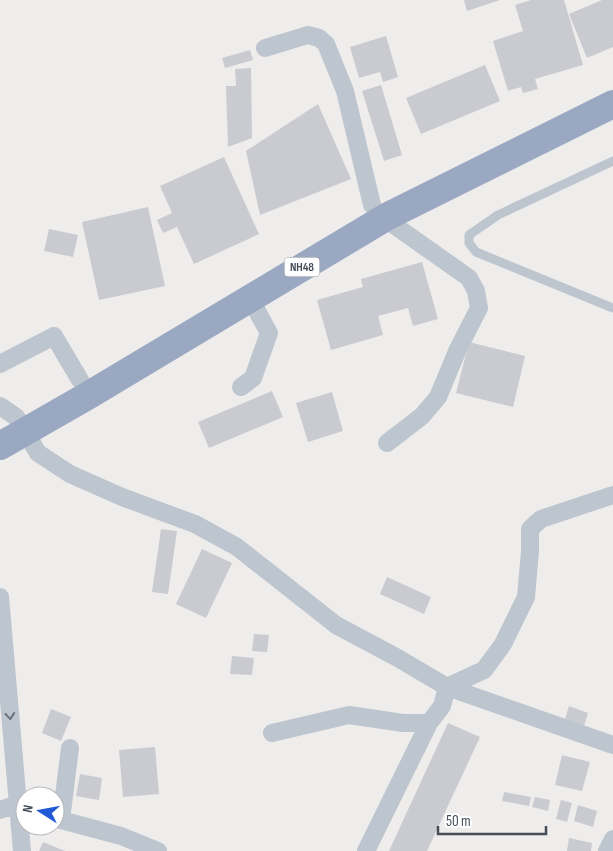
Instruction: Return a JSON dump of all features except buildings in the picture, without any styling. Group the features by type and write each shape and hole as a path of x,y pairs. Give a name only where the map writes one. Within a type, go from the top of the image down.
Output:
{"highway":[{"name":"NH48","path":"0,446 10,420 281,270 378,212 430,174 613,84"},
{"name":"NH48","path":"378,212 438,189 613,104"},
{"name":"NH48","path":"10,420 89,395 250,298 281,270"}],"street":[{"path":"265,48 308,34 319,38 326,44 345,91 378,212 469,278 476,291 480,308 458,349 438,397 422,416 386,444"},
{"path":"241,387 252,378 269,333 250,298"},
{"path":"0,364 54,336 80,380"},
{"path":"10,420 38,453 70,474 122,497 195,524 237,547 336,625 396,657 447,688 613,745"},
{"path":"366,851 429,723 442,706 447,688 484,670 503,644 526,597 530,529 541,519 613,495"},
{"path":"0,598 19,786"},
{"path":"272,733 349,715 402,723 429,723"},
{"path":"64,786 70,748"},
{"path":"0,810 15,806"},
{"path":"65,821 120,836 158,851"},
{"path":"22,836 22,851"},
{"path":"607,851 613,838"}],"lane":[{"path":"613,161 498,215 469,235 469,243 476,252 613,308"}]}
